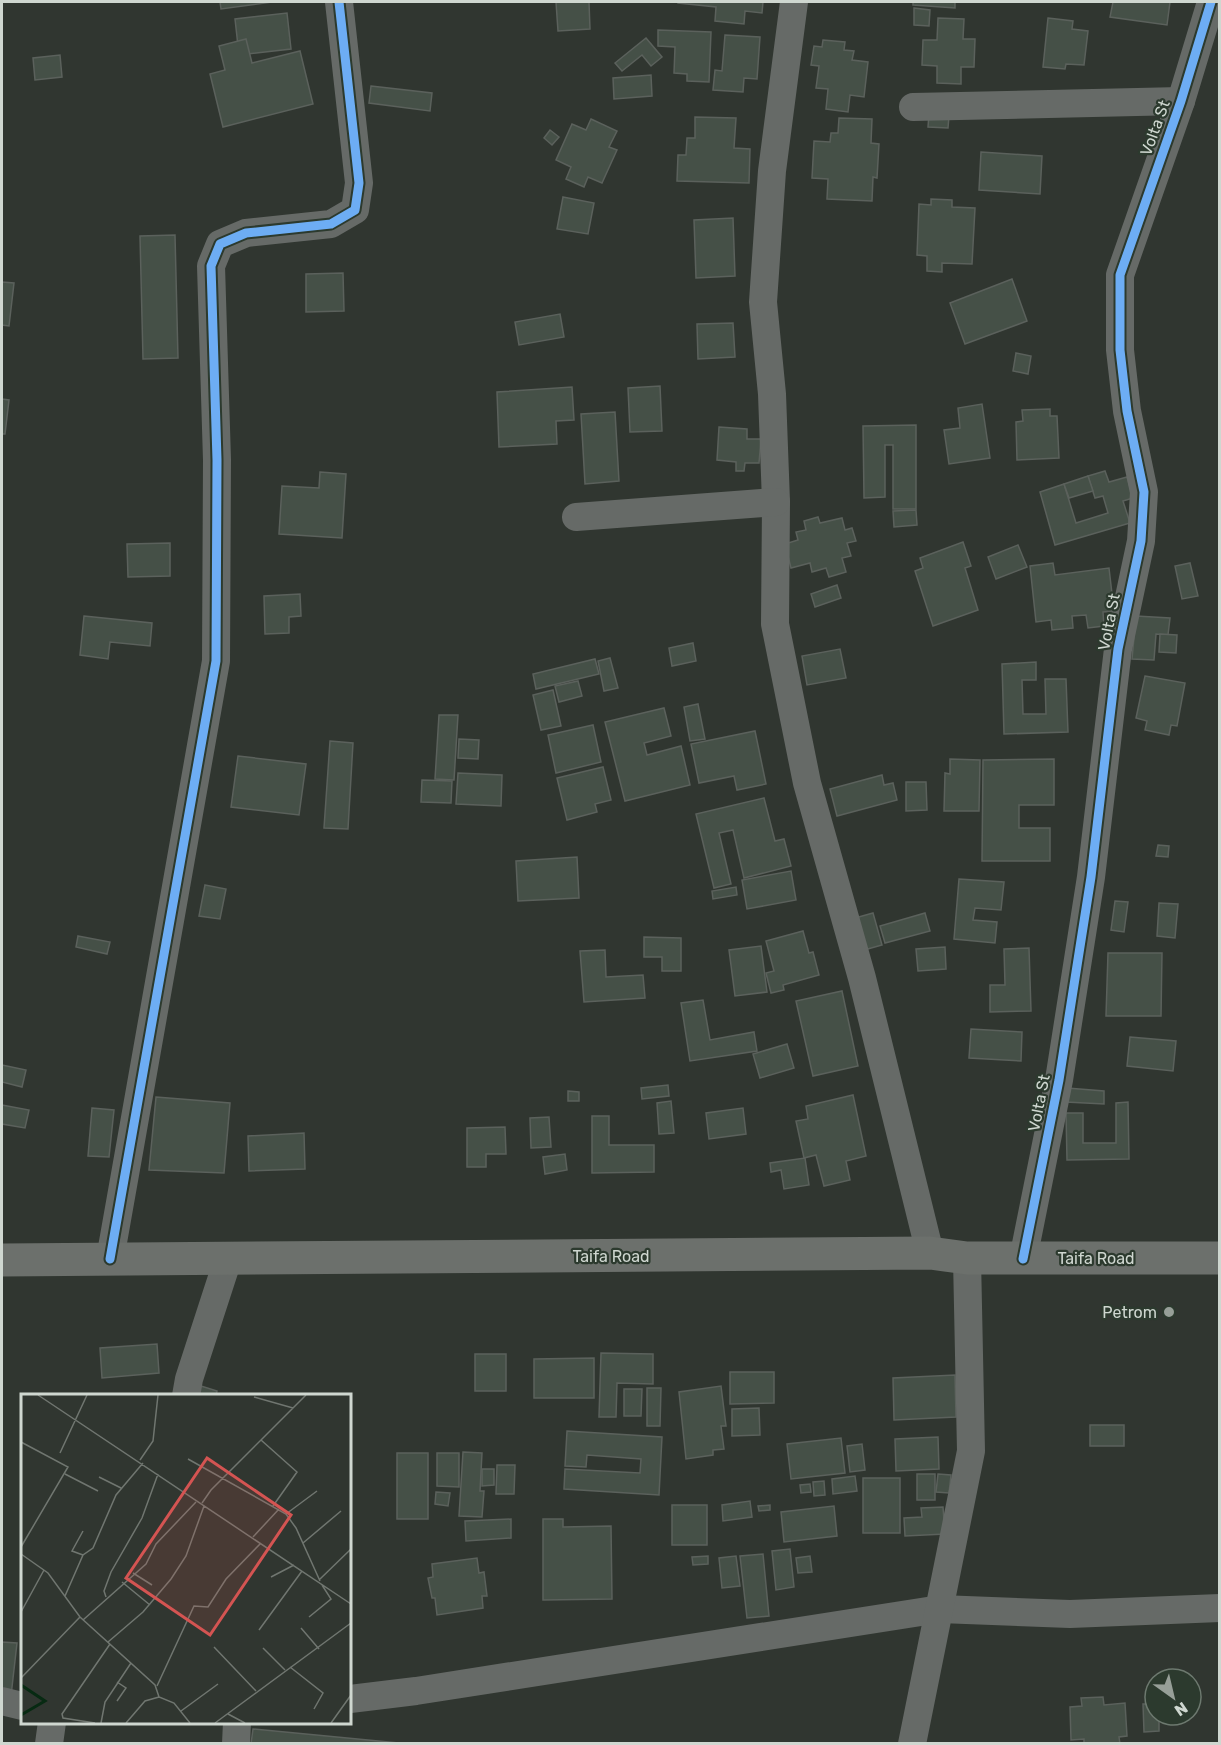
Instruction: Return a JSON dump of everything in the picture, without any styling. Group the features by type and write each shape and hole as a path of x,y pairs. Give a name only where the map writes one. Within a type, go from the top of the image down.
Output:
{"highway":[{"name":"Taifa Road","path":"2,1260 930,1253 967,1258 1023,1259 1220,1258"}],"street":[{"path":"110,1259 216,661 217,460 211,266 220,244 246,233 331,224 355,210 359,183 339,2"},
{"path":"794,2 772,171 763,302 772,394 776,502 775,624 807,783 862,978 930,1253"},
{"name":"Volta St","path":"1023,1259 1059,1080 1091,877 1118,648 1141,541 1144,492 1127,411 1121,360 1120,275 1181,101 1211,2"},
{"path":"913,107 1181,101"},
{"path":"576,517 776,502"},
{"path":"912,1743 971,1451 967,1258"},
{"path":"186,1394 228,1259"},
{"path":"351,1699 416,1691 940,1609 1070,1614 1220,1608"},
{"path":"2,1701 21,1706"},
{"path":"49,1743 52,1724"},
{"path":"236,1743 237,1724"}],"building":[{"path":"220,2 272,2 221,9"},
{"path":"556,2 589,2 590,29 558,31"},
{"path":"678,2 763,2 762,13 745,11 744,24 715,21 716,7"},
{"path":"913,2 955,2 955,8 913,5"},
{"path":"1113,2 1170,2 1167,25 1110,17"},
{"path":"914,8 930,10 929,26 914,25"},
{"path":"287,13 291,49 239,55 235,19"},
{"path":"938,18 964,19 963,39 975,39 974,67 961,67 961,84 937,83 937,66 922,65 923,40 937,40"},
{"path":"1048,18 1073,21 1072,29 1088,31 1084,65 1066,64 1065,69 1043,67"},
{"path":"658,30 711,32 709,82 687,81 687,74 674,73 675,47 658,46"},
{"path":"725,35 760,37 757,79 744,78 743,92 713,90 715,70 722,71"},
{"path":"646,38 662,57 651,66 642,55 622,71 615,63"},
{"path":"246,39 252,63 300,51 313,104 223,127 210,74 225,70 219,46"},
{"path":"823,40 845,42 844,50 854,51 852,60 868,62 864,97 850,95 848,112 826,109 828,89 816,88 819,66 811,65 814,46 822,47"},
{"path":"60,55 62,77 35,80 33,58"},
{"path":"651,75 652,96 614,99 613,78"},
{"path":"371,86 432,93 430,111 369,103"},
{"path":"929,114 949,116 948,128 928,127"},
{"path":"695,117 736,118 734,148 750,149 749,183 677,181 678,155 686,155 687,138 695,138"},
{"path":"839,118 872,119 871,143 879,144 877,178 873,177 872,201 827,199 828,179 812,178 814,141 830,142 831,133 838,133"},
{"path":"591,119 617,131 609,147 617,150 602,183 588,177 584,187 566,179 571,167 556,160 572,124 586,130"},
{"path":"550,130 559,137 552,145 544,138"},
{"path":"981,152 1042,156 1040,194 979,190"},
{"path":"563,197 594,203 588,234 557,229"},
{"path":"931,199 952,200 952,207 975,208 972,264 942,263 942,272 927,271 927,256 917,255 919,204 931,205"},
{"path":"733,218 735,276 696,278 694,220"},
{"path":"175,235 178,358 143,359 140,236"},
{"path":"343,273 344,311 306,312 306,274"},
{"path":"1012,279 1027,321 965,344 950,303"},
{"path":"2,282 14,283 9,326 2,325"},
{"path":"560,314 564,337 519,345 515,322"},
{"path":"733,323 735,357 698,359 697,324"},
{"path":"1016,353 1031,356 1028,374 1013,371"},
{"path":"660,386 662,431 630,432 628,388"},
{"path":"572,387 574,420 556,421 557,444 499,447 497,392"},
{"path":"2,399 9,400 5,434 2,434"},
{"path":"982,404 990,458 949,464 944,430 960,428 958,408"},
{"path":"1050,409 1050,416 1057,416 1059,458 1017,460 1016,422 1023,421 1022,410"},
{"path":"615,412 619,481 585,484 581,414"},
{"path":"916,425 916,509 893,509 893,445 885,445 885,497 864,498 863,426"},
{"path":"719,427 747,429 747,439 761,439 759,463 745,463 744,471 736,471 736,462 717,460"},
{"path":"1105,471 1109,482 1127,477 1133,498 1123,501 1130,523 1055,545 1040,492 1064,484 1076,523 1108,513 1103,496 1095,498 1088,476"},
{"path":"320,472 346,474 342,538 279,534 282,486 319,488"},
{"path":"1088,476 1093,491 1069,498 1064,484"},
{"path":"916,510 917,525 894,527 893,511"},
{"path":"818,517 820,523 842,518 845,530 852,528 856,541 847,543 851,556 842,558 846,572 829,577 826,568 812,572 810,563 791,568 785,544 798,540 796,532 806,530 804,521"},
{"path":"963,542 971,566 965,568 978,610 933,626 915,571 923,568 920,558"},
{"path":"170,543 170,576 128,577 127,544"},
{"path":"1018,545 1027,567 996,579 988,557"},
{"path":"1053,563 1055,575 1109,568 1114,611 1103,612 1104,626 1088,628 1086,615 1072,616 1073,628 1052,630 1051,620 1036,622 1030,566"},
{"path":"1190,563 1198,596 1182,599 1175,566"},
{"path":"837,585 841,598 815,607 811,594"},
{"path":"300,594 301,616 289,617 289,633 265,634 264,596"},
{"path":"84,616 152,623 150,646 110,642 108,659 80,655"},
{"path":"1136,616 1170,618 1168,635 1156,634 1154,660 1132,659"},
{"path":"1160,634 1177,635 1176,653 1159,652"},
{"path":"693,643 696,661 672,666 669,648"},
{"path":"840,649 846,678 807,685 802,656"},
{"path":"610,658 618,688 604,691 598,661"},
{"path":"595,659 599,674 536,689 533,674"},
{"path":"1036,662 1036,680 1022,680 1023,714 1046,714 1045,679 1066,679 1068,732 1004,734 1002,664"},
{"path":"1145,676 1185,683 1177,726 1171,725 1169,735 1145,730 1147,721 1136,718"},
{"path":"578,681 582,696 559,702 555,686"},
{"path":"553,690 561,726 541,730 533,695"},
{"path":"698,704 705,739 690,741 684,707"},
{"path":"664,708 671,736 644,743 647,755 681,746 690,785 625,801 605,722"},
{"path":"439,715 458,715 454,780 435,779"},
{"path":"593,725 601,762 556,773 548,735"},
{"path":"755,731 766,784 737,790 734,776 699,783 691,744"},
{"path":"459,739 479,740 478,759 458,758"},
{"path":"330,741 353,743 348,829 324,828"},
{"path":"238,756 306,764 299,815 231,807"},
{"path":"950,759 980,760 979,811 944,811 945,773 950,774"},
{"path":"1054,759 1054,805 1019,805 1019,828 1050,828 1050,861 982,861 983,760"},
{"path":"603,767 611,800 595,804 597,812 567,820 557,778"},
{"path":"458,773 502,775 501,806 456,804"},
{"path":"882,775 884,785 893,783 897,800 837,816 830,789"},
{"path":"422,780 452,781 451,803 421,802"},
{"path":"906,782 926,782 927,810 906,811"},
{"path":"764,798 775,841 784,839 791,866 744,878 733,830 719,833 731,884 714,888 696,814"},
{"path":"1158,845 1169,846 1168,857 1156,856"},
{"path":"577,857 579,898 518,901 516,861"},
{"path":"791,871 796,900 747,909 742,880"},
{"path":"959,879 1004,882 1001,910 975,908 973,920 997,922 995,943 954,939"},
{"path":"205,885 226,889 220,919 199,916"},
{"path":"736,887 737,895 713,899 712,891"},
{"path":"1115,901 1128,902 1124,932 1111,930"},
{"path":"1159,903 1178,904 1175,938 1157,936"},
{"path":"873,913 882,945 864,950 855,918"},
{"path":"925,913 930,931 885,943 880,926"},
{"path":"803,931 809,953 813,952 819,975 783,985 784,990 771,993 766,973 774,971 766,941"},
{"path":"78,936 110,942 107,954 76,947"},
{"path":"644,937 681,938 681,971 662,971 662,957 644,957"},
{"path":"761,946 767,992 735,996 729,950"},
{"path":"945,947 946,969 918,971 916,949"},
{"path":"1029,948 1031,1011 990,1012 990,985 1005,985 1004,949"},
{"path":"605,950 606,977 643,975 645,998 584,1002 580,951"},
{"path":"1108,953 1162,953 1161,1016 1106,1016"},
{"path":"842,991 858,1066 813,1076 796,1001"},
{"path":"703,1000 710,1040 754,1032 757,1051 690,1061 681,1003"},
{"path":"971,1029 1022,1032 1021,1061 969,1058"},
{"path":"1130,1037 1176,1041 1173,1071 1127,1066"},
{"path":"787,1044 794,1068 760,1078 753,1054"},
{"path":"2,1065 26,1070 22,1087 2,1082"},
{"path":"668,1085 669,1096 642,1099 641,1088"},
{"path":"1067,1088 1104,1091 1104,1104 1066,1102"},
{"path":"568,1091 579,1092 579,1101 568,1101"},
{"path":"853,1095 866,1156 846,1161 850,1180 824,1186 816,1155 804,1158 796,1121 808,1119 806,1106"},
{"path":"156,1097 230,1103 224,1173 149,1170"},
{"path":"671,1101 674,1133 659,1134 657,1103"},
{"path":"1128,1102 1129,1159 1067,1160 1066,1113 1083,1113 1083,1143 1116,1143 1116,1103"},
{"path":"2,1105 29,1110 25,1128 2,1124"},
{"path":"92,1108 114,1110 109,1157 88,1156"},
{"path":"743,1108 746,1134 709,1139 706,1113"},
{"path":"592,1116 609,1116 609,1145 654,1145 654,1172 592,1173"},
{"path":"549,1117 551,1147 531,1148 530,1118"},
{"path":"505,1127 506,1154 486,1154 486,1167 467,1167 467,1128"},
{"path":"304,1133 305,1169 249,1171 248,1136"},
{"path":"565,1154 567,1170 545,1174 543,1157"},
{"path":"805,1158 809,1185 784,1189 781,1170 771,1172 770,1163"},
{"path":"157,1344 159,1373 102,1378 100,1348"},
{"path":"601,1353 653,1354 653,1384 617,1383 616,1417 599,1417"},
{"path":"475,1354 506,1354 506,1391 475,1391"},
{"path":"594,1358 594,1398 534,1398 534,1359"},
{"path":"730,1372 774,1372 774,1403 730,1404"},
{"path":"955,1375 956,1417 894,1420 893,1378"},
{"path":"201,1386 217,1391 216,1394 199,1394"},
{"path":"721,1386 726,1426 721,1426 724,1449 713,1450 713,1455 686,1459 679,1392"},
{"path":"647,1388 661,1388 660,1426 647,1426"},
{"path":"624,1389 642,1389 641,1416 624,1416"},
{"path":"759,1408 760,1435 732,1436 732,1409"},
{"path":"1090,1425 1124,1425 1124,1446 1090,1446"},
{"path":"567,1431 662,1437 659,1495 564,1489 565,1469 640,1473 641,1459 587,1455 586,1467 565,1466"},
{"path":"938,1437 939,1469 896,1471 895,1439"},
{"path":"841,1438 845,1473 791,1479 787,1444"},
{"path":"862,1444 865,1470 850,1472 847,1446"},
{"path":"463,1452 482,1453 480,1491 484,1491 482,1517 459,1516"},
{"path":"397,1453 428,1453 428,1519 397,1519"},
{"path":"437,1453 459,1453 459,1487 437,1486"},
{"path":"497,1465 515,1465 514,1494 496,1494"},
{"path":"482,1469 494,1469 494,1485 482,1486"},
{"path":"917,1474 935,1474 935,1500 917,1500"},
{"path":"938,1474 951,1475 949,1493 936,1492"},
{"path":"855,1476 857,1491 833,1494 832,1479"},
{"path":"863,1478 900,1478 900,1533 863,1533"},
{"path":"824,1481 825,1495 814,1496 813,1482"},
{"path":"810,1484 811,1492 801,1493 800,1485"},
{"path":"436,1492 450,1493 448,1506 435,1504"},
{"path":"750,1501 752,1517 723,1521 722,1505"},
{"path":"672,1505 707,1505 707,1545 672,1545"},
{"path":"770,1505 770,1510 759,1511 758,1506"},
{"path":"834,1506 837,1536 784,1542 781,1512"},
{"path":"943,1507 945,1534 905,1536 904,1518 922,1517 921,1508"},
{"path":"511,1519 511,1538 466,1541 465,1521"},
{"path":"543,1519 563,1519 563,1527 611,1526 612,1599 543,1600"},
{"path":"790,1549 794,1587 776,1590 772,1551"},
{"path":"763,1554 769,1616 747,1618 740,1556"},
{"path":"708,1556 708,1564 693,1565 692,1557"},
{"path":"736,1556 740,1586 722,1588 719,1558"},
{"path":"810,1556 812,1572 798,1573 796,1558"},
{"path":"477,1558 479,1573 484,1572 487,1596 482,1596 483,1608 437,1615 435,1598 432,1598 428,1578 433,1577 432,1564"},
{"path":"2,1642 17,1643 11,1696 2,1695"},
{"path":"1103,1697 1104,1705 1125,1703 1127,1736 1119,1737 1120,1744 1084,1744 1084,1739 1071,1740 1070,1707 1082,1706 1081,1698"},
{"path":"1144,1727 1159,1727 1159,1731 1144,1732"},
{"path":"253,1729 399,1743 251,1744"}],"cycle path":[{"path":"110,1259 216,661 217,460 211,266 220,244 246,233 331,224 355,210 359,183 339,2"},
{"path":"1023,1259 1059,1080 1091,877 1118,649 1141,541 1144,492 1127,411 1120,350 1120,275 1181,101 1211,2"}],"place":[{"name":"Petrom","path":"1169,1312"}]}
